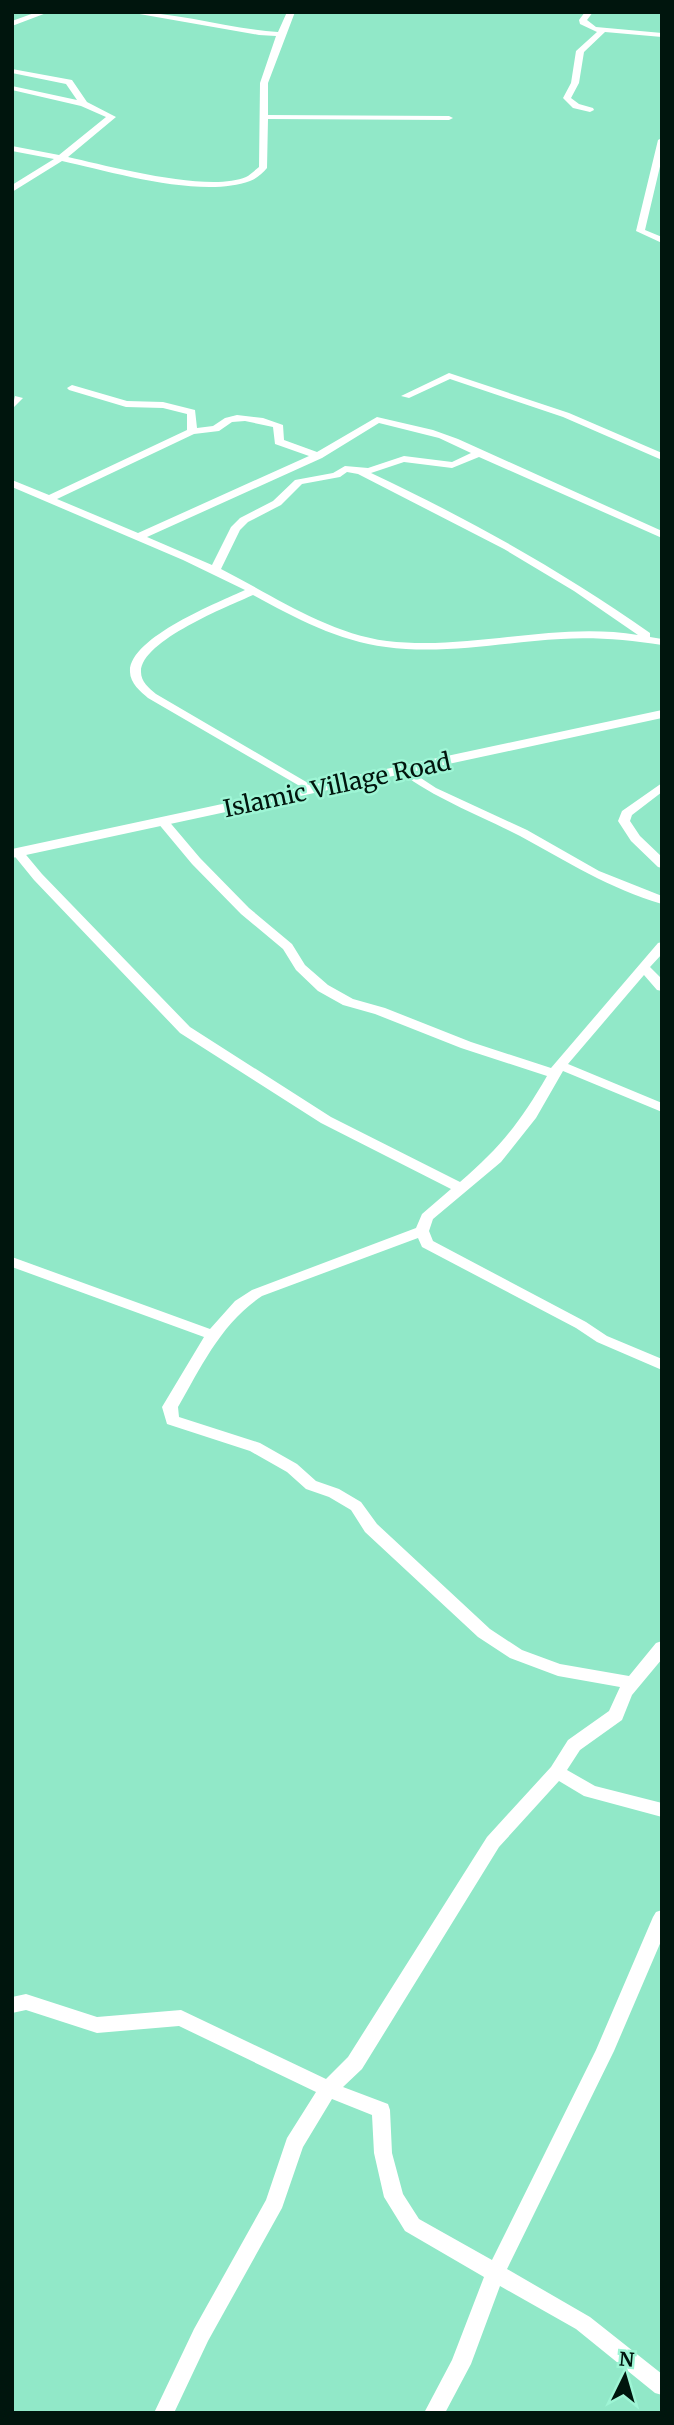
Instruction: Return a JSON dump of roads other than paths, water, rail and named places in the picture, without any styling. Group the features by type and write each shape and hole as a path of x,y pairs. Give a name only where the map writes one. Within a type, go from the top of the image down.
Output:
{"street":[{"path":"12,24 45,12"},
{"path":"132,12 259,33 281,34"},
{"path":"12,148 201,185 230,185 254,178 263,168 264,83 281,34 292,12"},
{"path":"589,12 583,20 584,24 603,30 662,35"},
{"path":"590,110 576,106 567,98 575,83 580,51 603,30"},
{"path":"12,71 69,82 84,104"},
{"path":"12,88 84,104 112,117 61,158 12,189"},
{"path":"262,117 449,118"},
{"path":"662,140 640,231 662,240"},
{"path":"406,396 449,376 566,415 662,457"},
{"path":"72,388 126,404 179,407 192,412 192,431"},
{"path":"48,499 192,431 216,429 231,419 278,425 279,442 318,456"},
{"path":"141,536 318,456 377,419 458,440 479,453 662,534"},
{"path":"362,473 391,465 398,460 425,460 450,466 479,453"},
{"path":"215,570 235,529 250,516 277,503 299,482 325,478 345,469 362,473 519,551 590,594 656,640"},
{"path":"12,483 141,536 215,570 314,623 363,640 389,644 488,642 589,634 629,635 656,640"},
{"path":"253,591 150,646 138,659 136,678 140,687 152,696 314,790"},
{"name":"Islamic Village Road","path":"15,854 662,714"},
{"path":"404,770 432,790 523,832 595,874 662,900"},
{"path":"662,786 626,814 624,821 635,838 662,864"},
{"path":"163,822 196,861 245,911 288,947 300,967 323,988 348,1002 380,1011 466,1045 558,1069 662,1108"},
{"path":"15,854 185,1030 326,1121 462,1189"},
{"path":"662,946 558,1069 531,1115 496,1159 427,1217 422,1231 427,1244 581,1325 602,1339 662,1365"},
{"path":"644,968 662,987"},
{"path":"422,1231 257,1293 240,1304 213,1335 170,1407 172,1420 255,1447 292,1468 311,1485 334,1493 356,1506 372,1528 484,1633 516,1654 558,1670 633,1683"},
{"path":"12,1262 213,1335"},
{"path":"164,2413 201,2335 275,2202 294,2144 328,2089 355,2063 493,1842 557,1772 574,1745 617,1715 625,1692 662,1647"},
{"path":"557,1772 590,1791 662,1810"},
{"path":"434,2413 461,2364 495,2274 605,2051 662,1917"},
{"path":"12,2005 26,2002 97,2025 181,2018 328,2089 381,2110 383,2153 394,2197 412,2225 583,2323 662,2386"}]}
